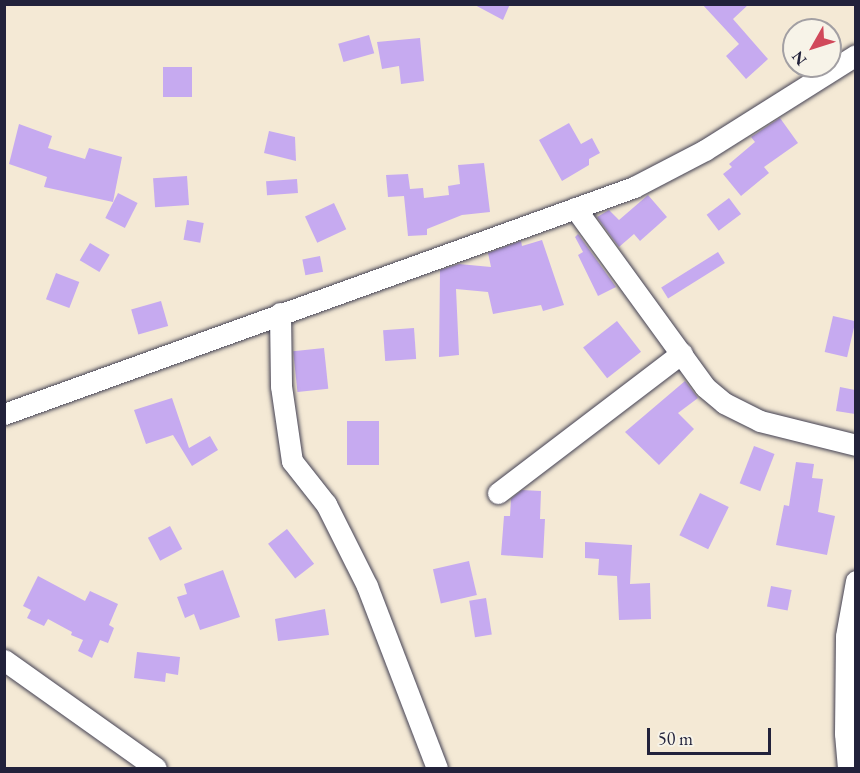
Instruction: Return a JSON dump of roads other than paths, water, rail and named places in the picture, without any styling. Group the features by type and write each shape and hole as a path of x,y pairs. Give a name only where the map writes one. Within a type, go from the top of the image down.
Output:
{"street":[{"path":"4,414 634,187 705,150 855,56"},
{"path":"575,208 705,387 724,403 760,421 855,445"},
{"path":"280,313 282,398 292,462 326,504 367,586 437,768"},
{"path":"498,494 682,353"},
{"path":"848,768 845,733 846,636 855,581"},
{"path":"4,660 156,768"}]}
